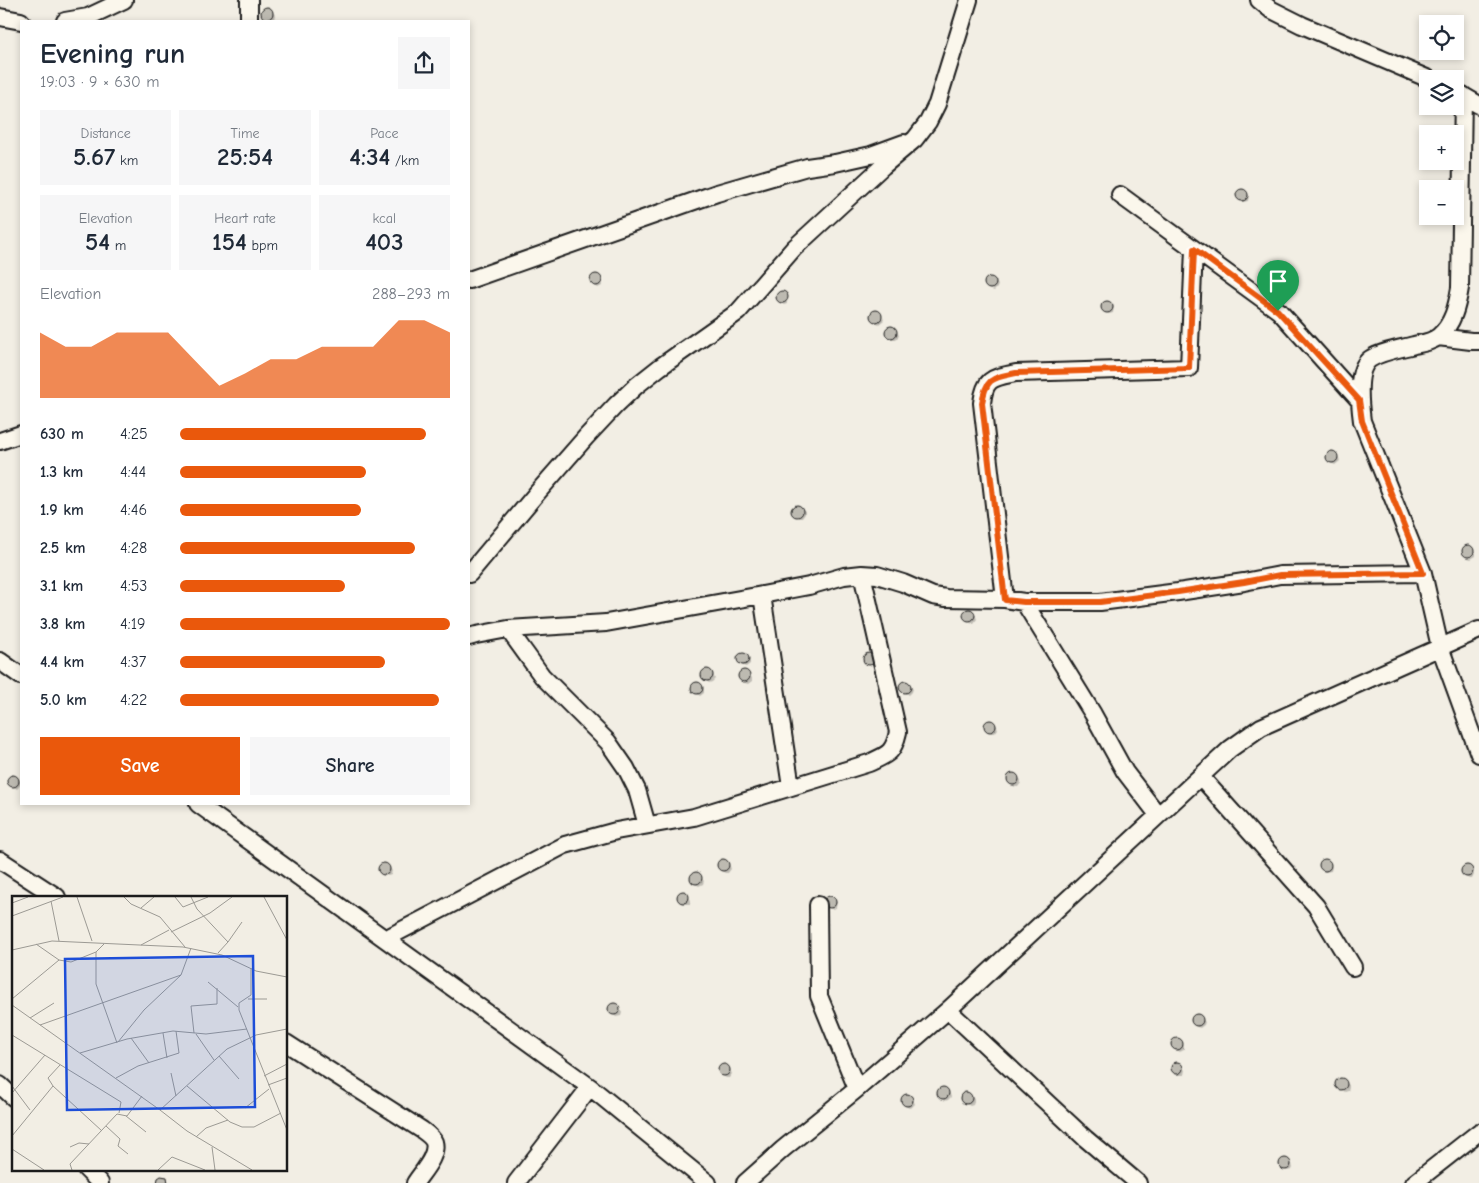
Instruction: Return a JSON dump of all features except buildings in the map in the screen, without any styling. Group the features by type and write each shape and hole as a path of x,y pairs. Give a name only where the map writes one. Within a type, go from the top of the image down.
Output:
{"street":[{"path":"71,20 88,17 124,0"},
{"path":"249,0 249,20"},
{"path":"470,573 586,436 616,405 660,367 738,312 794,248 915,139 928,122 937,104 969,0"},
{"path":"1259,0 1270,9 1302,25 1419,75"},
{"path":"0,17 20,21"},
{"path":"1464,96 1479,105"},
{"path":"1459,115 1460,288 1458,304 1447,328 1438,337 1431,341 1381,354 1369,360 1363,367 1359,400 1362,421 1423,573 1440,647 1479,754"},
{"path":"470,280 717,193 807,167 871,155 915,139"},
{"path":"1120,195 1278,311 1359,400"},
{"path":"1005,600 982,403 987,384 995,377 1016,373 1189,368 1194,249"},
{"path":"1438,337 1471,342 1479,341"},
{"path":"0,441 20,434"},
{"path":"470,637 508,629 606,623 762,595 809,586 844,576 862,574 877,575 903,583 933,596 946,598 1024,602 1100,602 1206,588 1280,575 1423,573"},
{"path":"385,939 565,845 616,831 694,816 869,763 888,754 894,747 898,732 862,574"},
{"path":"762,595 791,787"},
{"path":"1024,602 1098,722 1126,772 1158,815"},
{"path":"508,629 542,676 608,742 638,790 647,825"},
{"path":"745,1183 948,1010 1230,749 1261,727 1479,630"},
{"path":"0,660 20,675"},
{"path":"1201,777 1316,906 1353,967"},
{"path":"199,805 590,1087 708,1183"},
{"path":"0,860 55,896"},
{"path":"818,905 819,996 857,1089"},
{"path":"948,1010 1086,1139 1138,1183"},
{"path":"288,1044 431,1137 434,1143 434,1151 431,1159 415,1183"},
{"path":"0,1085 12,1096"},
{"path":"516,1183 590,1087"},
{"path":"1414,1183 1479,1132"},
{"path":"87,1170 100,1183"}],"route":[{"path":"1194,249 1278,311 1359,400 1362,421 1423,573 1268,576 1244,582 1100,602 1024,602 1005,600 982,403 987,384 995,377 1016,373 1189,368 1194,249"}]}
